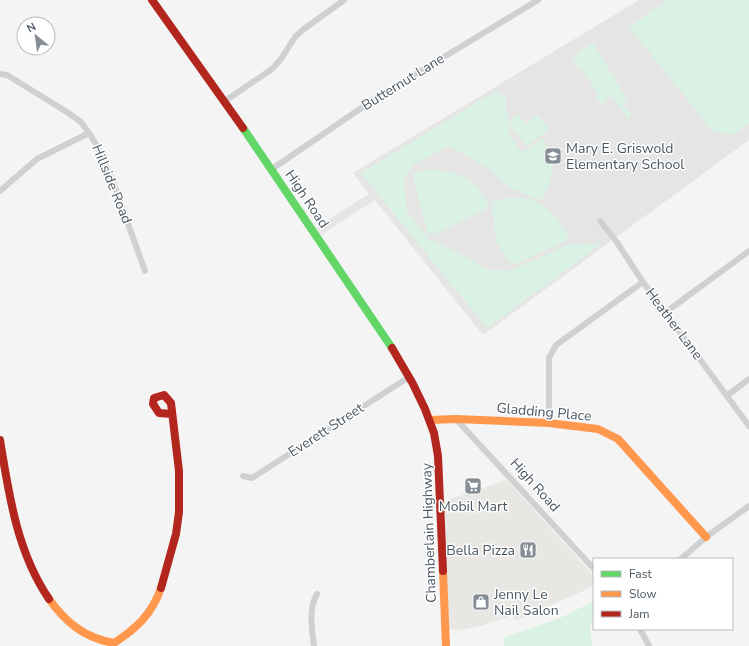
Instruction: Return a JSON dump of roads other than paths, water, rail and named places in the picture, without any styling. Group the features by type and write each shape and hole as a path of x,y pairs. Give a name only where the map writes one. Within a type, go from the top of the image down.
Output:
{"street":[{"name":"High Road","path":"152,0 272,169 409,377 430,420"},
{"path":"225,101 272,69 281,60 295,37 344,0"},
{"name":"Butternut Lane","path":"272,169 382,94 538,0"},
{"name":"Hillside Road","path":"0,74 7,75 68,112 81,122 98,146 113,182 145,271"},
{"path":"0,191 37,159 89,133"},
{"name":"Heather Lane","path":"600,221 616,241 643,282 728,395 749,426"},
{"path":"666,312 749,251"},
{"path":"549,423 549,358 556,344 643,282"},
{"name":"Everett Street","path":"243,476 252,478 409,377"},
{"path":"728,395 749,379"},
{"path":"0,440 13,514 22,542 43,588 57,609 79,630 95,638 115,644 139,626 149,616 160,592 177,528 180,493 172,414"},
{"name":"High Road","path":"456,419 593,569"},
{"name":"Gladding Place","path":"430,420 456,419 549,423 598,429 618,439 706,537"},
{"name":"Chamberlain Highway","path":"430,420 438,450 440,472 446,646"},
{"path":"682,558 706,537 749,506"},
{"path":"314,646 311,613 312,602 317,594"},
{"path":"641,630 649,646"}],"place":[{"name":"Mary E. Griswold Elementary School","path":"553,156"},
{"name":"Mobil Mart","path":"473,486"},
{"name":"Bella Pizza","path":"528,550"},
{"name":"Jenny Le Nail Salon","path":"481,602"}]}
